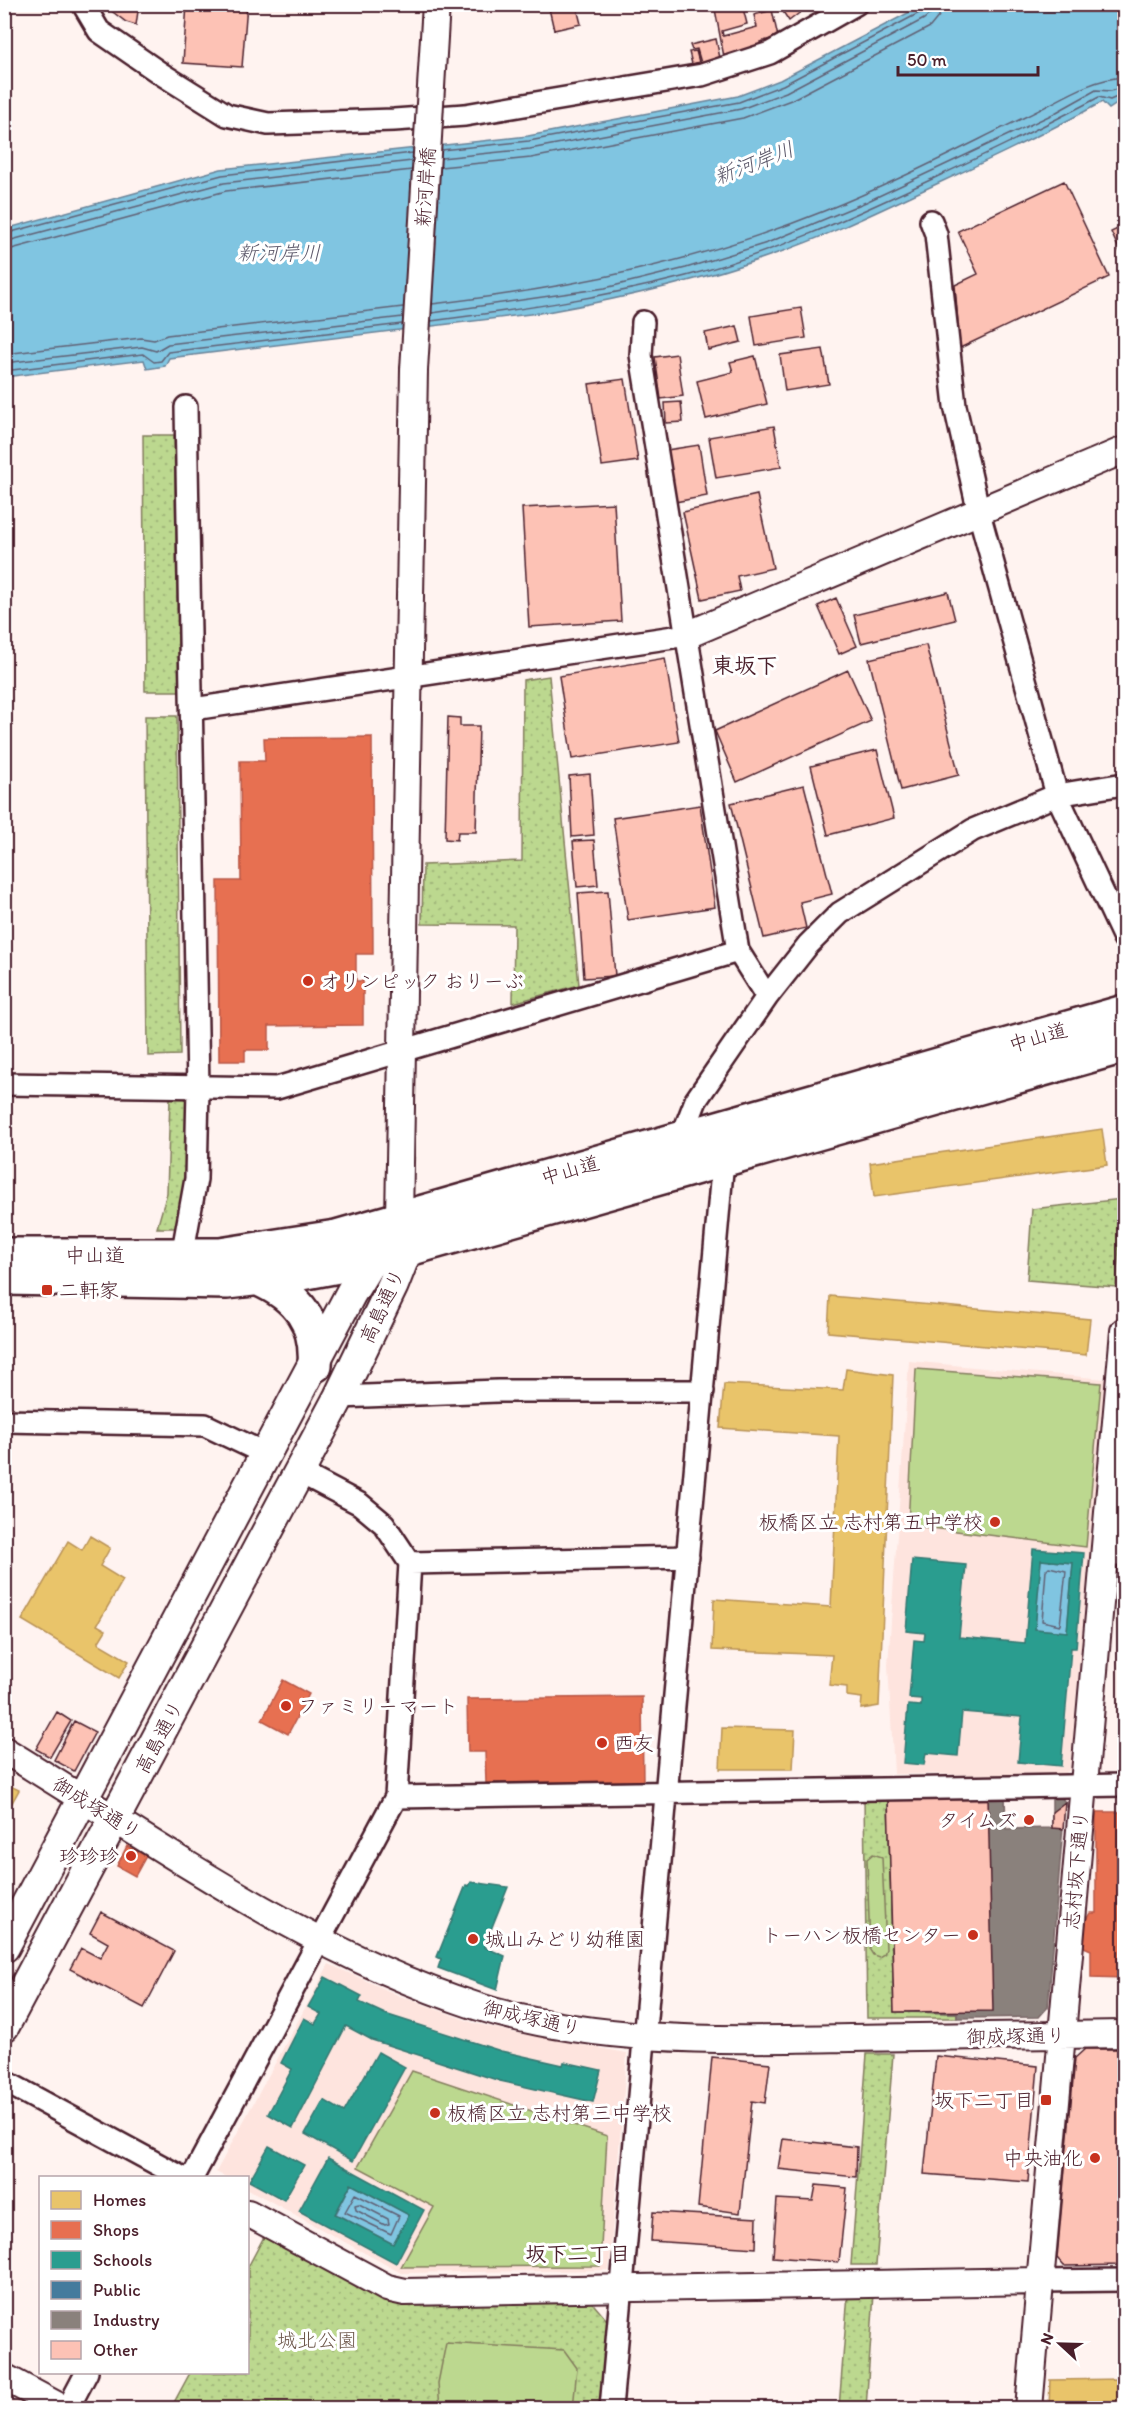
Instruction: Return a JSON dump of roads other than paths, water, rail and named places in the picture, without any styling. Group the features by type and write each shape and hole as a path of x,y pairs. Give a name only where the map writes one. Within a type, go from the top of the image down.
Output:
{"highway":[{"name":"中山道","path":"4,1255 182,1256 230,1254 298,1245 399,1219 1125,1012"},
{"name":"中山道","path":"4,1278 181,1283 259,1279 370,1260 406,1252 1125,1046"},
{"path":"259,1279 285,1292 303,1309 314,1336 315,1365"}],"main road":[{"name":"高島通り","path":"4,2026 116,1820 339,1397 393,1285 406,1252 399,1219"},
{"name":"高島通り","path":"4,1947 84,1801 370,1260 399,1219"}],"street":[{"path":"83,4 99,31 160,73 226,115 268,124 465,115 702,75 770,53 856,4"},
{"name":"新河岸橋","path":"399,1219 414,370 436,4"},
{"path":"931,221 936,234 955,406 979,513 1057,795 1125,938"},
{"path":"643,322 641,355 738,951 766,997"},
{"path":"182,1256 196,1179 198,1089 186,407"},
{"path":"193,709 687,635 1125,450"},
{"path":"681,1138 696,1100 766,997 808,945 840,913 973,830 1057,795 1125,784"},
{"path":"4,1084 198,1089 277,1088 738,951"},
{"path":"611,2409 723,1160"},
{"name":"志村坂下通り","path":"1029,2409 1083,1786 1115,1554 1125,1332"},
{"path":"339,1397 498,1391 703,1391"},
{"path":"4,1421 205,1425 267,1455"},
{"path":"193,2176 396,1797 410,1563 384,1524 360,1504 299,1473"},
{"path":"410,1563 688,1557"},
{"name":"御成塚通り","path":"4,1750 84,1801 318,1940 396,1975 477,2006 559,2026 644,2037 733,2040 1125,2034"},
{"path":"396,1797 1125,1785"},
{"path":"4,2081 179,2176"},
{"path":"249,2214 395,2291 1125,2280"},
{"path":"68,2409 86,2374"},
{"path":"4,2377 62,2409"}],"water":[{"name":"新河岸川","path":"923,5 1124,5 1124,99 1109,109 1102,102 1003,153 816,239 717,273 661,288 547,312 169,358 165,366 147,369 144,360 5,377 5,229 221,169 528,136 738,96 780,80"},
{"path":"1041,1560 1073,1563 1067,1632 1035,1629"},
{"path":"351,2184 409,2215 393,2244 336,2214"}],"place":[{"name":"オリンピック おりーぶ","path":"308,981"},
{"name":"二軒家","path":"47,1290"},
{"name":"板橋区立 志村第五中学校","path":"995,1522"},
{"name":"ファミリーマート","path":"286,1706"},
{"name":"西友","path":"602,1743"},
{"name":"タイムズ","path":"1029,1820"},
{"name":"珍珍珍","path":"131,1856"},
{"name":"トーハン板橋センター","path":"973,1935"},
{"name":"城山みどり幼稚園","path":"473,1939"},
{"name":"坂下二丁目","path":"1046,2100"},
{"name":"板橋区立 志村第三中学校","path":"435,2113"},
{"name":"中央油化","path":"1095,2158"}],"district":[{"name":"東坂下","path":"745,665"},
{"name":"坂下二丁目","path":"578,2254"}],"park label":[{"name":"城北公園","path":"317,2340"}]}
